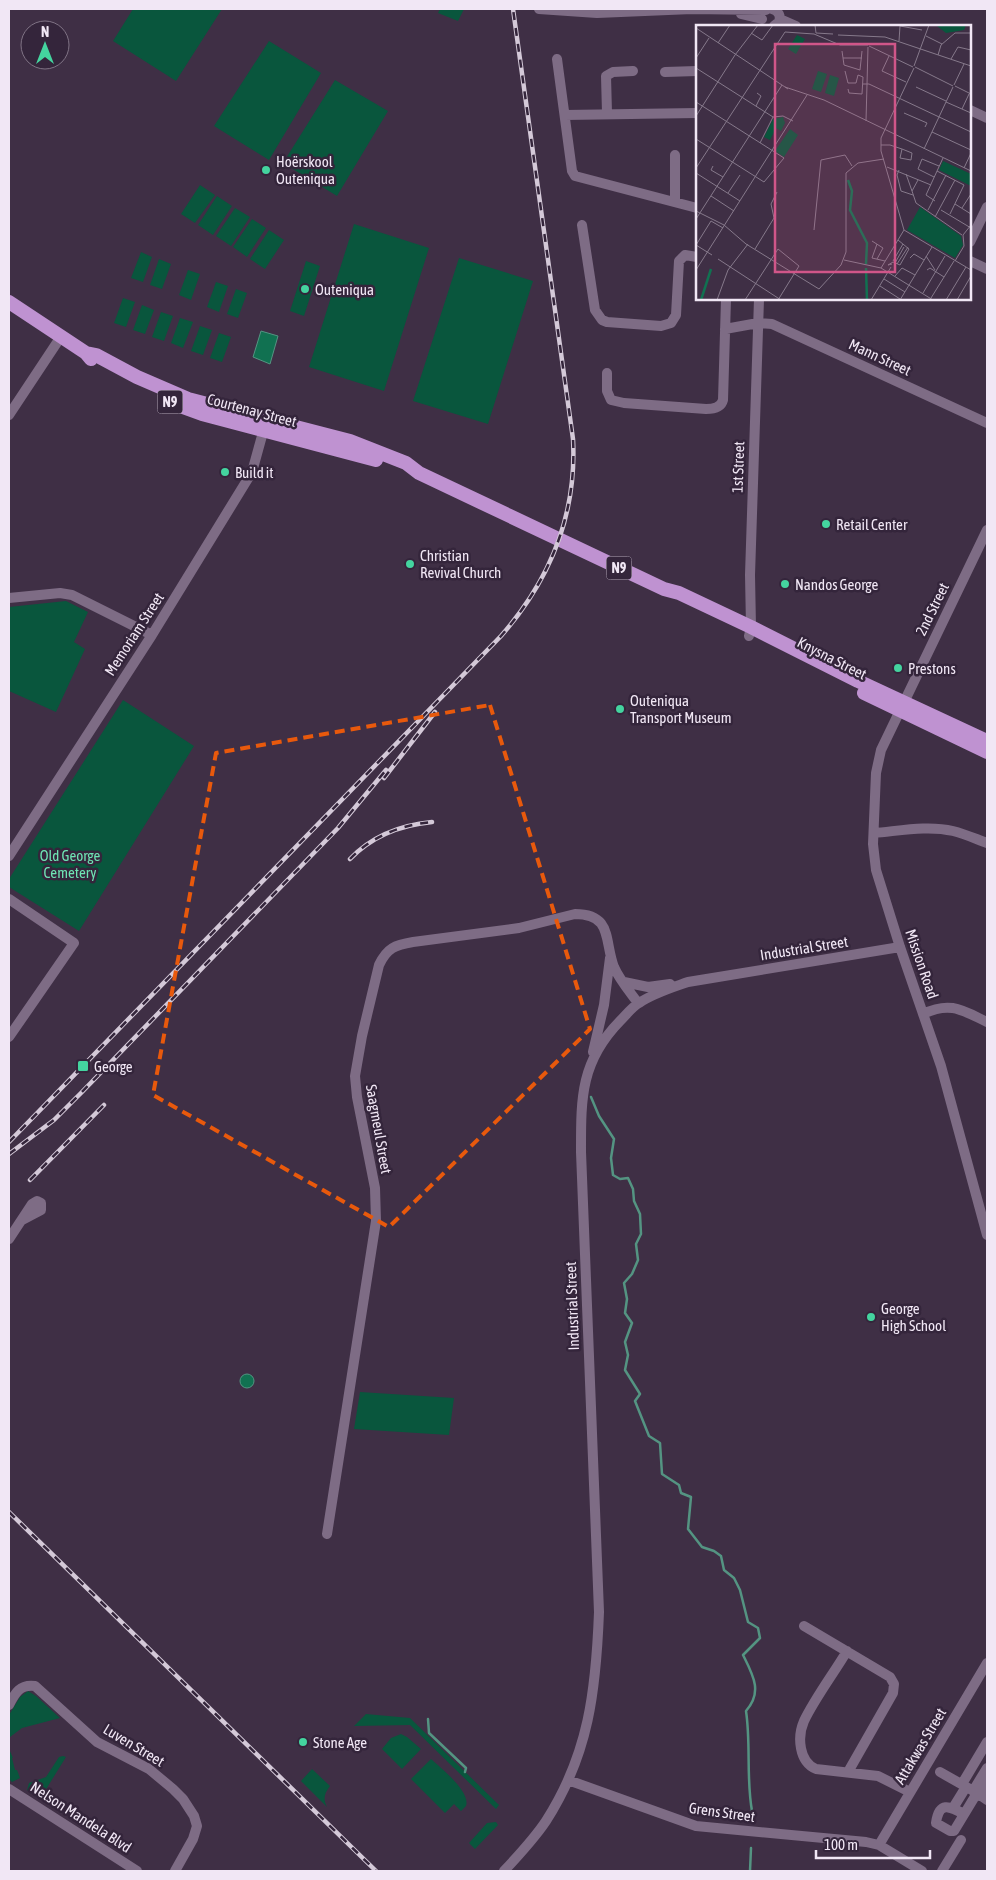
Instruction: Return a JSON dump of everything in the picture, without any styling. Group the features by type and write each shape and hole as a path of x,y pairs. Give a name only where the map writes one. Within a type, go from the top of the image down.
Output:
{"highway":[{"name":"Courtenay Street","path":"9,302 60,338 136,377 188,399 375,459 409,473 419,473 574,547"},
{"name":"Knysna Street","path":"574,547 664,589 679,593 750,632 901,705 987,752"},
{"name":"Knysna Street","path":"901,705 987,740"}],"street":[{"path":"540,9 596,13 726,9 771,18 793,25"},
{"path":"771,18 787,25"},
{"path":"557,59 572,171 575,176 696,208"},
{"path":"607,114 606,76 613,72 633,71"},
{"path":"665,72 696,71"},
{"path":"971,110 987,118"},
{"path":"565,115 696,114"},
{"path":"675,155 675,202"},
{"path":"971,240 987,207"},
{"path":"582,225 595,310 602,320 607,322 661,326 671,323 676,316 679,261 686,255 696,257"},
{"path":"971,261 987,269"},
{"path":"607,372 607,391 611,400 624,403 713,409 722,403 723,400 726,300"},
{"name":"1st Street","path":"750,632 750,570 759,300"},
{"name":"Mann Street","path":"725,328 758,324 772,324 781,327 987,422"},
{"path":"9,415 60,338"},
{"name":"Memoriam Street","path":"9,856 152,635 252,472 265,425"},
{"name":"2nd Street","path":"901,705 987,530"},
{"path":"9,598 60,593 72,595 152,635"},
{"name":"Mission Road","path":"901,705 882,745 877,764 874,833 876,870 900,947 942,1066 987,1236"},
{"path":"874,833 924,829 944,830 954,831 987,843"},
{"path":"9,899 74,943 9,1037"},
{"name":"Saagmeul Street","path":"328,1534 376,1221 375,1188 357,1097 356,1060 379,965 384,955 400,944 519,928 575,914 588,915 601,923 608,937 614,968 638,1004"},
{"name":"Industrial Street","path":"504,1871 529,1844 546,1821 568,1780 580,1750 591,1711 598,1646 599,1612 581,1152 581,1103 584,1083 591,1062 612,1029 638,1004 656,994 688,982 900,947"},
{"path":"591,1062 604,1006 611,954"},
{"path":"624,982 648,987 688,982"},
{"path":"923,1014 948,1006 987,1022"},
{"path":"9,1239 22,1220"},
{"path":"804,1626 890,1676 895,1688 848,1772"},
{"path":"848,1651 804,1721 800,1742 802,1753 809,1766 816,1769 878,1776 910,1792"},
{"name":"Attakwas Street","path":"879,1845 987,1662"},
{"name":"Luven Street","path":"9,1705 17,1691 22,1687 35,1686 97,1742 149,1770 173,1789 183,1799 194,1816 197,1826 193,1839 175,1871"},
{"path":"974,1792 986,1749"},
{"path":"964,1814 953,1808 943,1807 936,1823 953,1832 964,1814 987,1768"},
{"path":"940,1772 974,1792"},
{"name":"Grens Street","path":"568,1780 696,1826 866,1842 879,1845"},
{"path":"953,1808 987,1783"},
{"name":"Nelson Mandela Blvd","path":"9,1789 137,1871"},
{"name":"Nelson Mandela Blvd","path":"9,1797 125,1871"},
{"path":"942,1871 961,1840"},
{"path":"879,1845 922,1871"}],"highlighted area":[{"path":"490,705 590,1029 389,1227 153,1095 216,753"}],"green space":[{"path":"133,9 222,9 176,81 113,41"},
{"path":"440,9 464,9 458,21 438,13"},
{"path":"269,41 321,73 269,160 214,126"},
{"path":"335,80 388,111 337,196 283,163"},
{"path":"200,185 215,195 195,223 181,214"},
{"path":"217,196 232,206 213,235 198,225"},
{"path":"235,208 250,217 231,246 216,236"},
{"path":"252,219 266,228 247,257 233,247"},
{"path":"354,224 429,248 384,391 309,367"},
{"path":"269,230 284,240 265,269 250,259"},
{"path":"141,252 152,257 143,282 131,278"},
{"path":"459,258 533,281 488,424 413,401"},
{"path":"159,259 171,264 162,289 150,285"},
{"name":"Outeniqua","path":"306,261 320,266 304,316 290,311"},
{"path":"188,270 200,274 191,300 179,295"},
{"path":"216,282 228,286 219,312 207,307"},
{"path":"236,289 247,293 238,318 227,314"},
{"path":"123,298 135,302 126,327 114,323"},
{"path":"142,305 154,310 145,334 133,330"},
{"path":"161,312 173,316 164,341 152,337"},
{"path":"180,318 193,322 183,348 171,343"},
{"path":"200,326 212,330 203,355 191,351"},
{"path":"219,333 231,337 222,362 210,358"},
{"path":"66,601 88,612 74,642 85,649 56,712 9,691 9,607"},
{"name":"Old George Cemetery","path":"123,700 194,746 79,931 9,887 9,879"},
{"path":"360,1392 454,1398 449,1435 354,1429"},
{"path":"28,1691 60,1718 22,1728 10,1737 9,1715 20,1697"},
{"path":"366,1714 410,1718 499,1805 496,1809 410,1725 354,1726"},
{"path":"401,1734 421,1749 402,1769 382,1749 391,1738"},
{"path":"9,1749 15,1770 17,1770 20,1778 12,1782 9,1779"},
{"path":"59,1757 66,1757 40,1799 27,1790 29,1783 46,1777"},
{"path":"431,1759 460,1787 466,1800 466,1806 461,1811 454,1804 445,1813 411,1779"},
{"path":"312,1769 330,1786 325,1796 327,1807 301,1781"},
{"path":"496,1822 498,1825 475,1849 469,1843 487,1823"}],"shaded area":[{"path":"261,331 278,336 270,364 253,357"},
{"path":"244,1374 250,1374 254,1381 250,1388 244,1388 240,1384 240,1378"}],"waterway":[{"path":"591,1097 599,1116 614,1139 611,1158 613,1175 620,1179 628,1178 633,1189 634,1201 640,1214 641,1234 636,1244 638,1260 632,1274 624,1283 627,1299 625,1313 632,1323 625,1342 628,1355 625,1370 640,1394 635,1401 649,1436 660,1443 662,1474 679,1485 681,1493 691,1497 688,1529 702,1547 714,1551 721,1556 724,1570 734,1578 740,1590 748,1622 758,1628 760,1638 743,1655 755,1683 754,1697 746,1711 752,1811"},
{"path":"428,1719 429,1733 466,1768 465,1772"},
{"path":"750,1871 751,1848"}],"railway":[{"path":"9,1142 501,636 533,592 557,545 565,520 570,494 573,467 573,439 513,9"},
{"path":"384,778 435,712"},
{"path":"9,1154 54,1120 81,1093 338,828 386,770"},
{"path":"350,859 368,844 388,833 409,826 432,822"},
{"path":"30,1180 104,1105"},
{"path":"9,1512 376,1871"}],"place":[{"name":"Hoërskool Outeniqua","path":"266,170"},
{"name":"Outeniqua","path":"305,289"},
{"name":"Build it","path":"225,472"},
{"name":"Retail Center","path":"826,524"},
{"name":"Christian Revival Church","path":"410,564"},
{"name":"Nandos George","path":"785,584"},
{"name":"Prestons","path":"898,668"},
{"name":"Outeniqua Transport Museum","path":"620,709"},
{"name":"George","path":"83,1066"},
{"name":"George High School","path":"871,1317"},
{"name":"Stone Age","path":"303,1742"}]}
